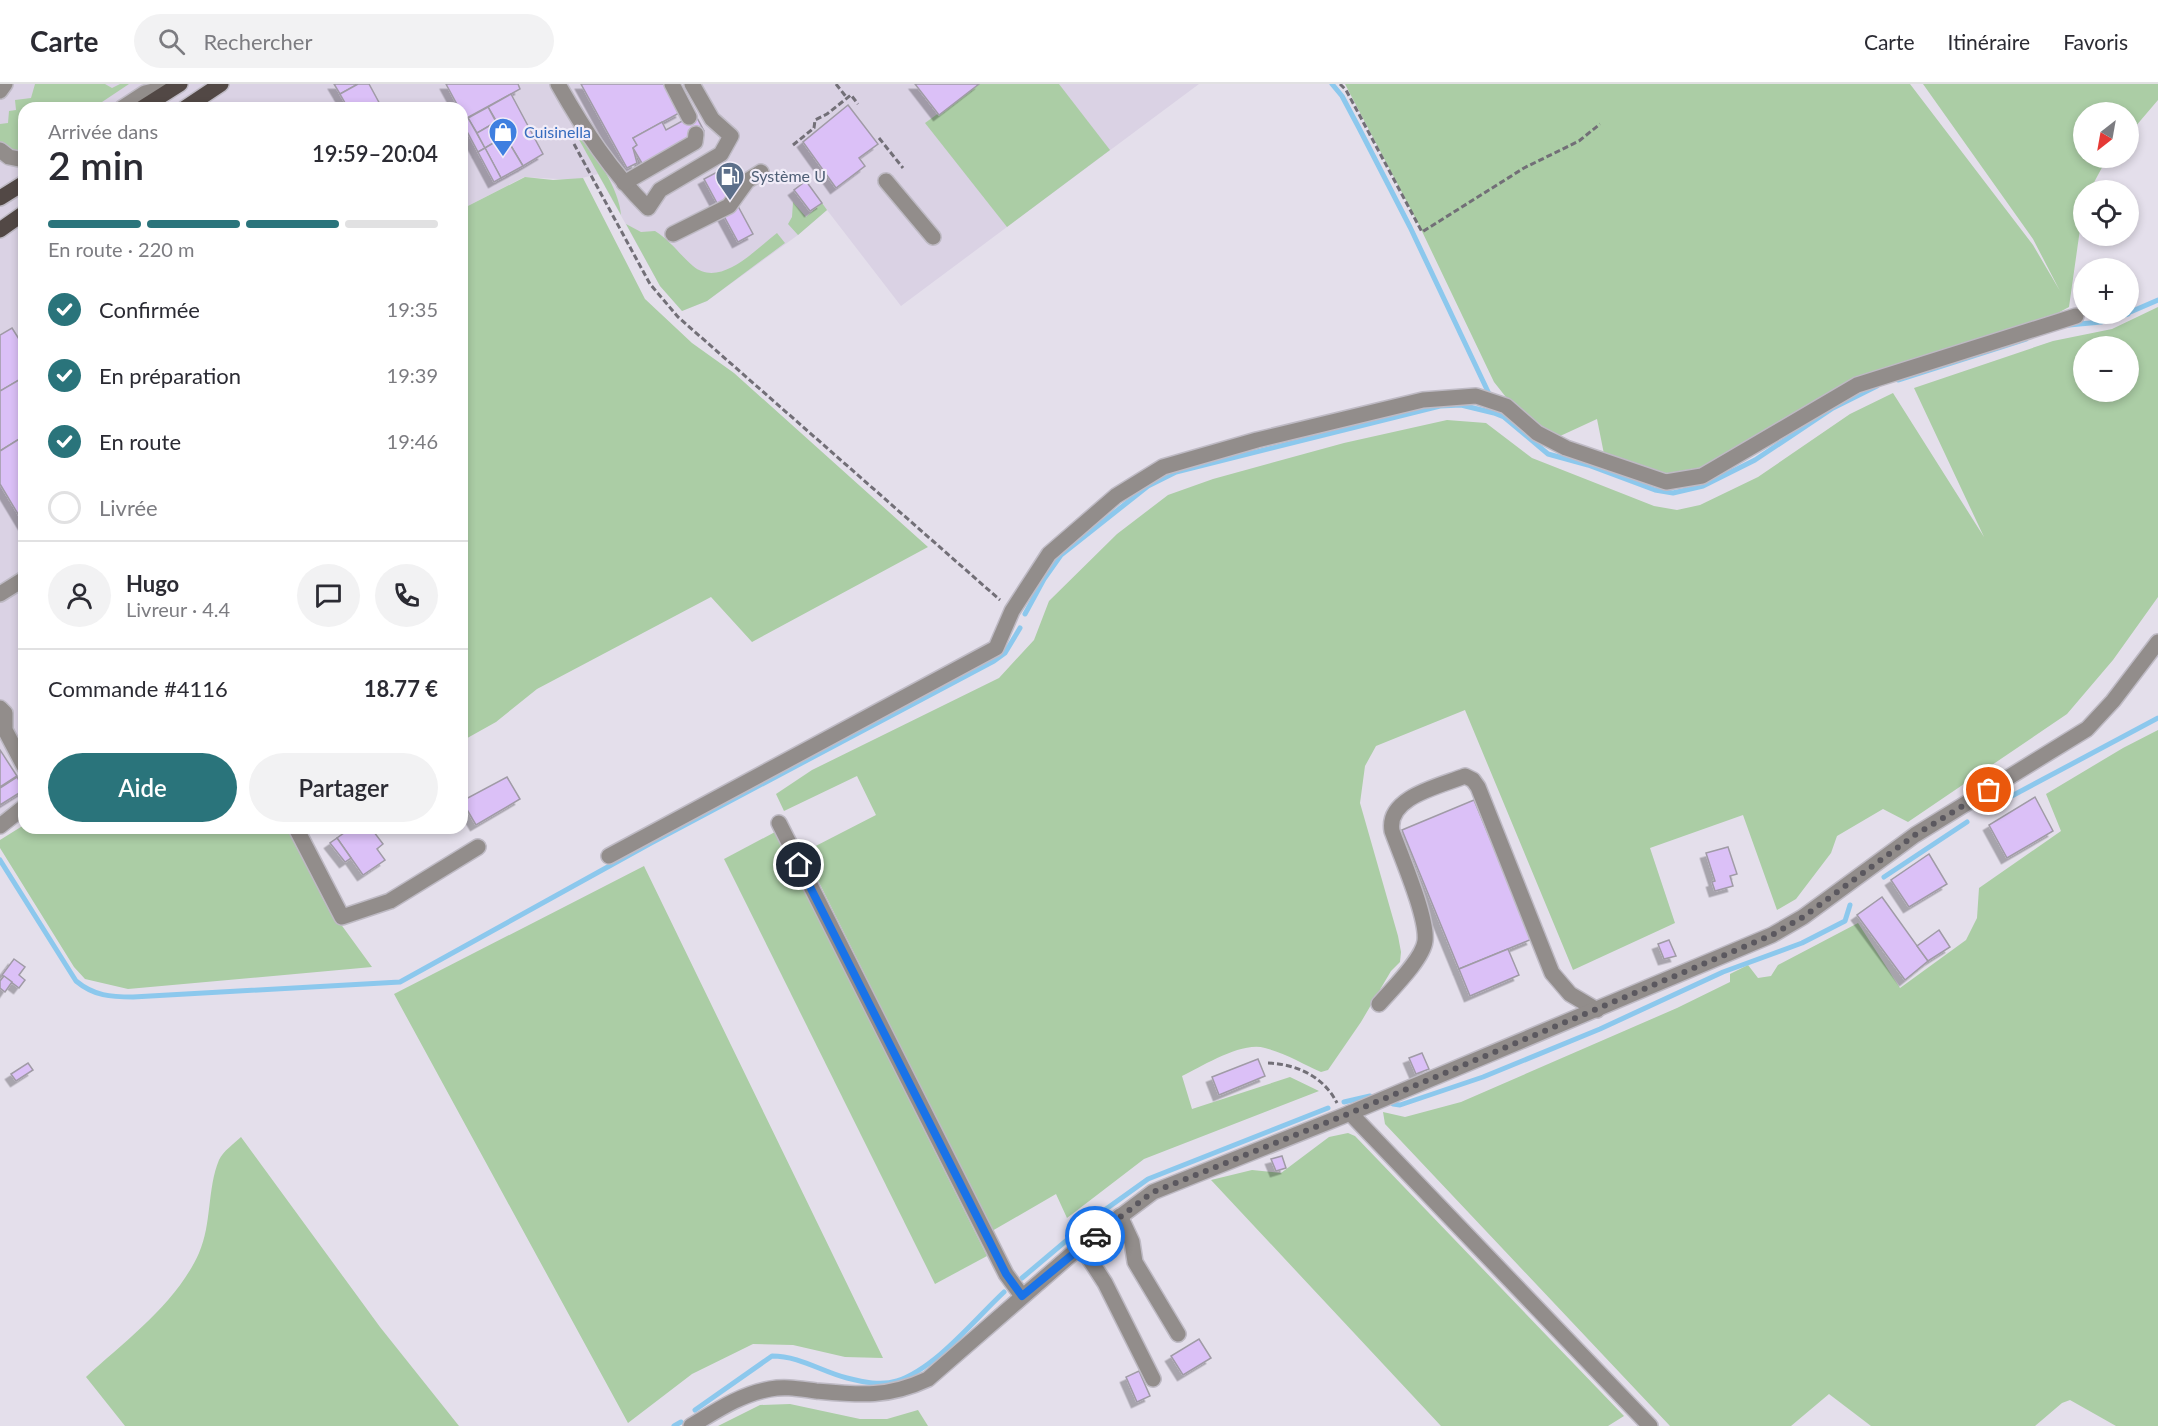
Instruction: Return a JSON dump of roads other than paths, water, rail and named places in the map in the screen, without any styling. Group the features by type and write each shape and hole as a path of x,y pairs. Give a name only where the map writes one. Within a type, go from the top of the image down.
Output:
{"main road":[{"path":"143,100 179,84"},
{"path":"194,102 221,84"},
{"path":"0,198 18,187"},
{"path":"0,230 18,217"}],"street":[{"path":"143,100 158,84"},
{"path":"558,84 586,133 624,183 648,208 660,190 721,154 731,136 711,119 692,84"},
{"path":"672,84 689,117"},
{"path":"624,183 694,142 696,134"},
{"path":"0,150 9,157 18,159"},
{"path":"673,234 729,206 747,181 761,172"},
{"path":"886,182 933,237"},
{"path":"609,856 996,648 1012,611 1049,554 1116,496 1162,467 1257,440 1423,400 1476,396 1506,406 1538,433 1566,448 1666,482 1702,476 1857,385 2073,317"},
{"path":"0,594 18,583"},
{"path":"691,1426 744,1396 769,1389 791,1387 867,1396 904,1390 928,1380 1081,1246 1153,1192 1724,957 1803,917 1915,835 2087,729 2113,701 2158,642"},
{"path":"0,708 5,713 5,730 18,755"},
{"path":"1379,1004 1420,954 1425,942 1422,917 1390,821 1401,803 1465,776 1473,780 1478,787 1552,973 1570,994 1597,1010"},
{"path":"0,826 18,812"},
{"path":"779,823 1006,1274 1022,1296"},
{"path":"300,834 342,917 390,902 478,847"},
{"path":"1347,1114 1650,1426"},
{"path":"1120,1216 1132,1242 1135,1262 1178,1334"},
{"path":"1081,1246 1105,1283 1153,1379"}],"waterway":[{"path":"1332,84 1342,96 1410,227 1491,398"},
{"path":"2139,308 2158,300"},
{"path":"2069,325 2080,324"},
{"path":"1898,380 2026,339"},
{"path":"1025,614 1044,579 1061,555 1148,486 1176,472 1440,406 1461,405 1504,417 1548,454 1588,465 1655,490 1673,493 1703,486 1755,460 1833,408 1877,386"},
{"path":"0,860 76,981 96,993 133,997 400,982 651,843 994,661 1005,653 1020,628"},
{"path":"1993,806 2158,718"},
{"path":"1884,877 1967,822"},
{"path":"1393,1104 1400,1105 1483,1077 1600,1029 1723,972 1802,943 1845,921 1850,905"},
{"path":"1344,1102 1370,1096"},
{"path":"1022,1278 1092,1219 1148,1179 1328,1108"},
{"path":"695,1410 772,1356 801,1361 859,1381 878,1383 897,1381 912,1375 940,1355 1004,1292"},
{"path":"674,1426 681,1422"}],"place":[{"name":"Cuisinella","path":"503,158"},
{"name":"Système U","path":"730,202"}]}
